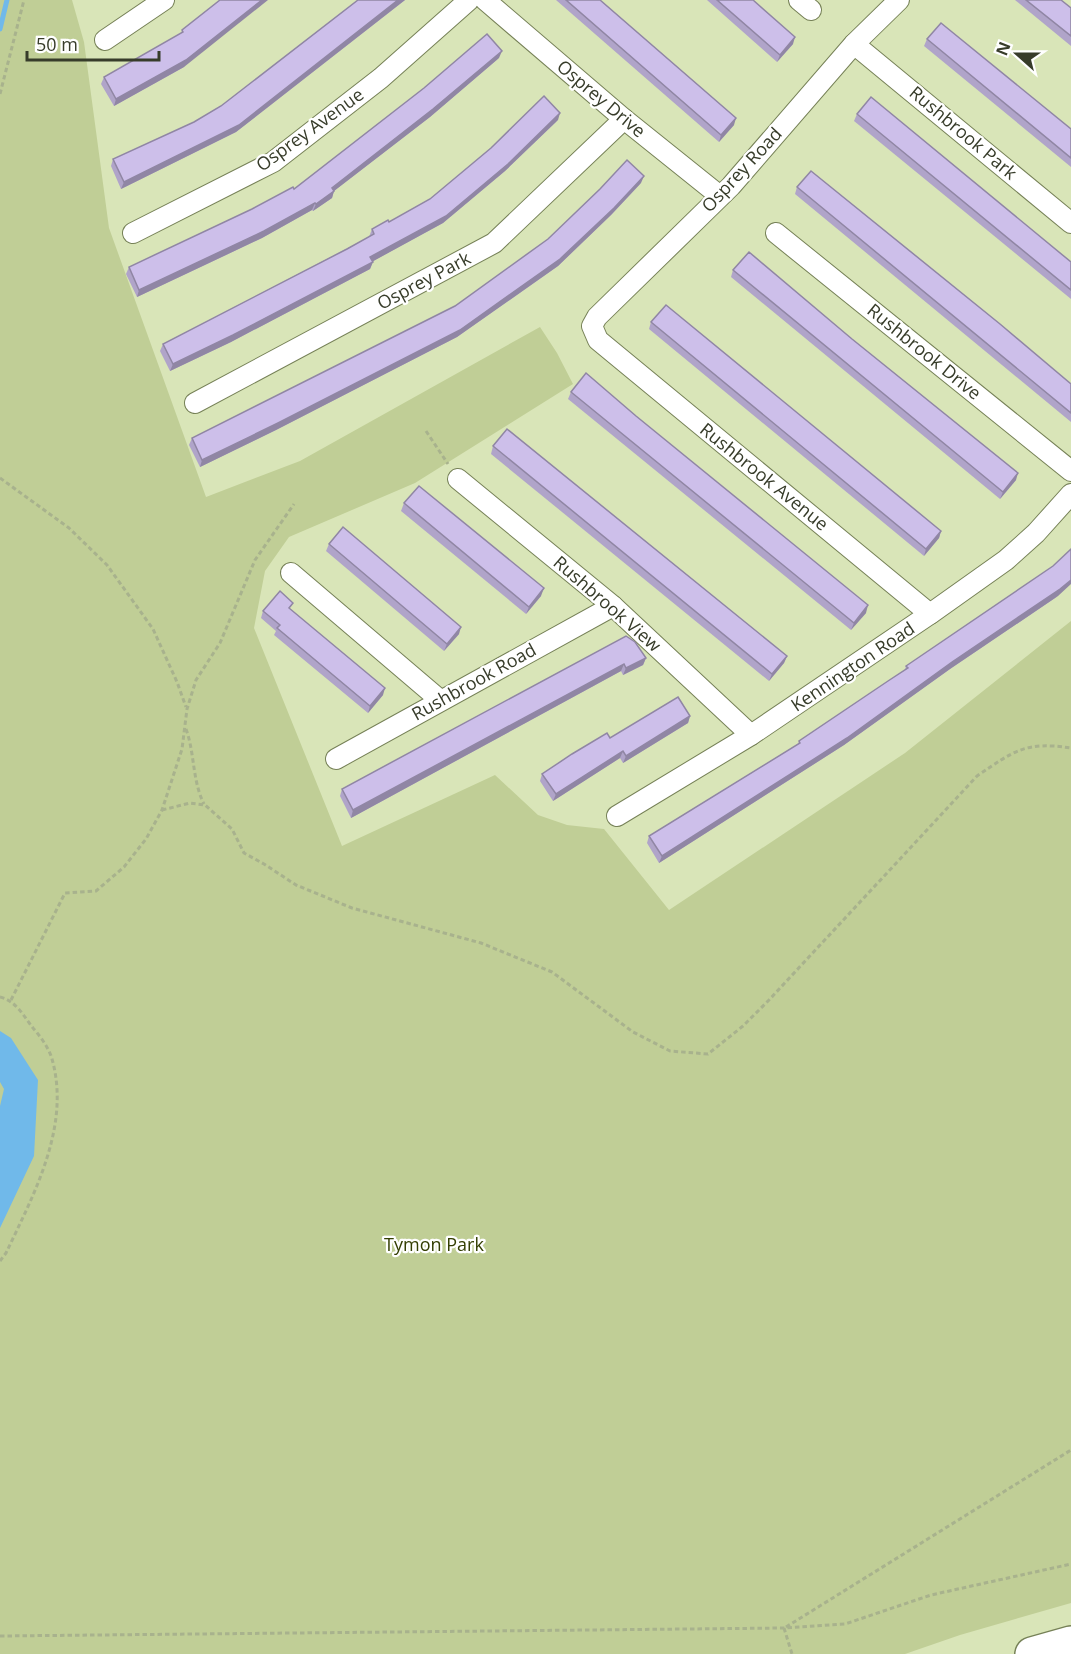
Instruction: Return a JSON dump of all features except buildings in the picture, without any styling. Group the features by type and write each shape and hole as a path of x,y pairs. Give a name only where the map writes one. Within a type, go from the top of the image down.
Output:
{"highway":[{"path":"1032,1654 1071,1643"}],"street":[{"path":"105,40 164,0"},
{"name":"Osprey Avenue","path":"133,232 273,162 381,78 469,0"},
{"name":"Osprey Drive","path":"485,0 624,119 720,196"},
{"name":"Osprey Road","path":"598,340 592,326 597,317 720,196 854,44 899,0"},
{"name":"Rushbrook Park","path":"854,44 1071,223"},
{"name":"Osprey Park","path":"195,403 494,243 624,119"},
{"name":"Rushbrook Drive","path":"776,233 1071,471"},
{"name":"Rushbrook Avenue","path":"598,340 930,614"},
{"name":"Rushbrook View","path":"454,473 613,606 751,735"},
{"name":"Kennington Road","path":"617,816 751,735 930,614 1006,560 1036,533 1071,494"},
{"path":"291,573 440,700"},
{"name":"Rushbrook Road","path":"336,759 613,606"}],"path":[{"path":"0,94 24,0"},
{"path":"426,431 454,473"},
{"path":"0,478 69,528 107,565 153,629 187,709"},
{"path":"11,1000 65,893 96,891 124,867 146,839 162,810 182,749 187,709 196,680 220,643 255,560 294,504"},
{"path":"185,728 190,742 198,792 205,805 232,829 244,853 296,885 352,908 481,943 552,972 633,1032 670,1051 708,1054 743,1026 769,1000 977,776 1014,751 1045,744 1071,748"},
{"path":"162,810 190,803 205,805"},
{"path":"0,998 11,1000 38,1034 52,1056 58,1088 57,1111 50,1146 36,1189 0,1261"},
{"path":"784,1628 1071,1450"},
{"path":"0,1636 784,1628 845,1624 931,1594 1071,1564"},
{"path":"784,1628 792,1654"}],"green space":[{"name":"Tymon Park","path":"0,0 72,0 84,42 109,228 206,497 300,461 540,327 573,384 415,483 289,537 265,571 254,628 342,846 495,775 538,815 567,825 604,829 669,910 905,753 1071,621 1071,1603 960,1635 905,1654 0,1654"}],"water":[{"path":"0,1031 11,1038 38,1080 34,1156 0,1228 0,1106 4,1089 0,1082"}],"waterway":[{"path":"0,29 7,0"}]}
